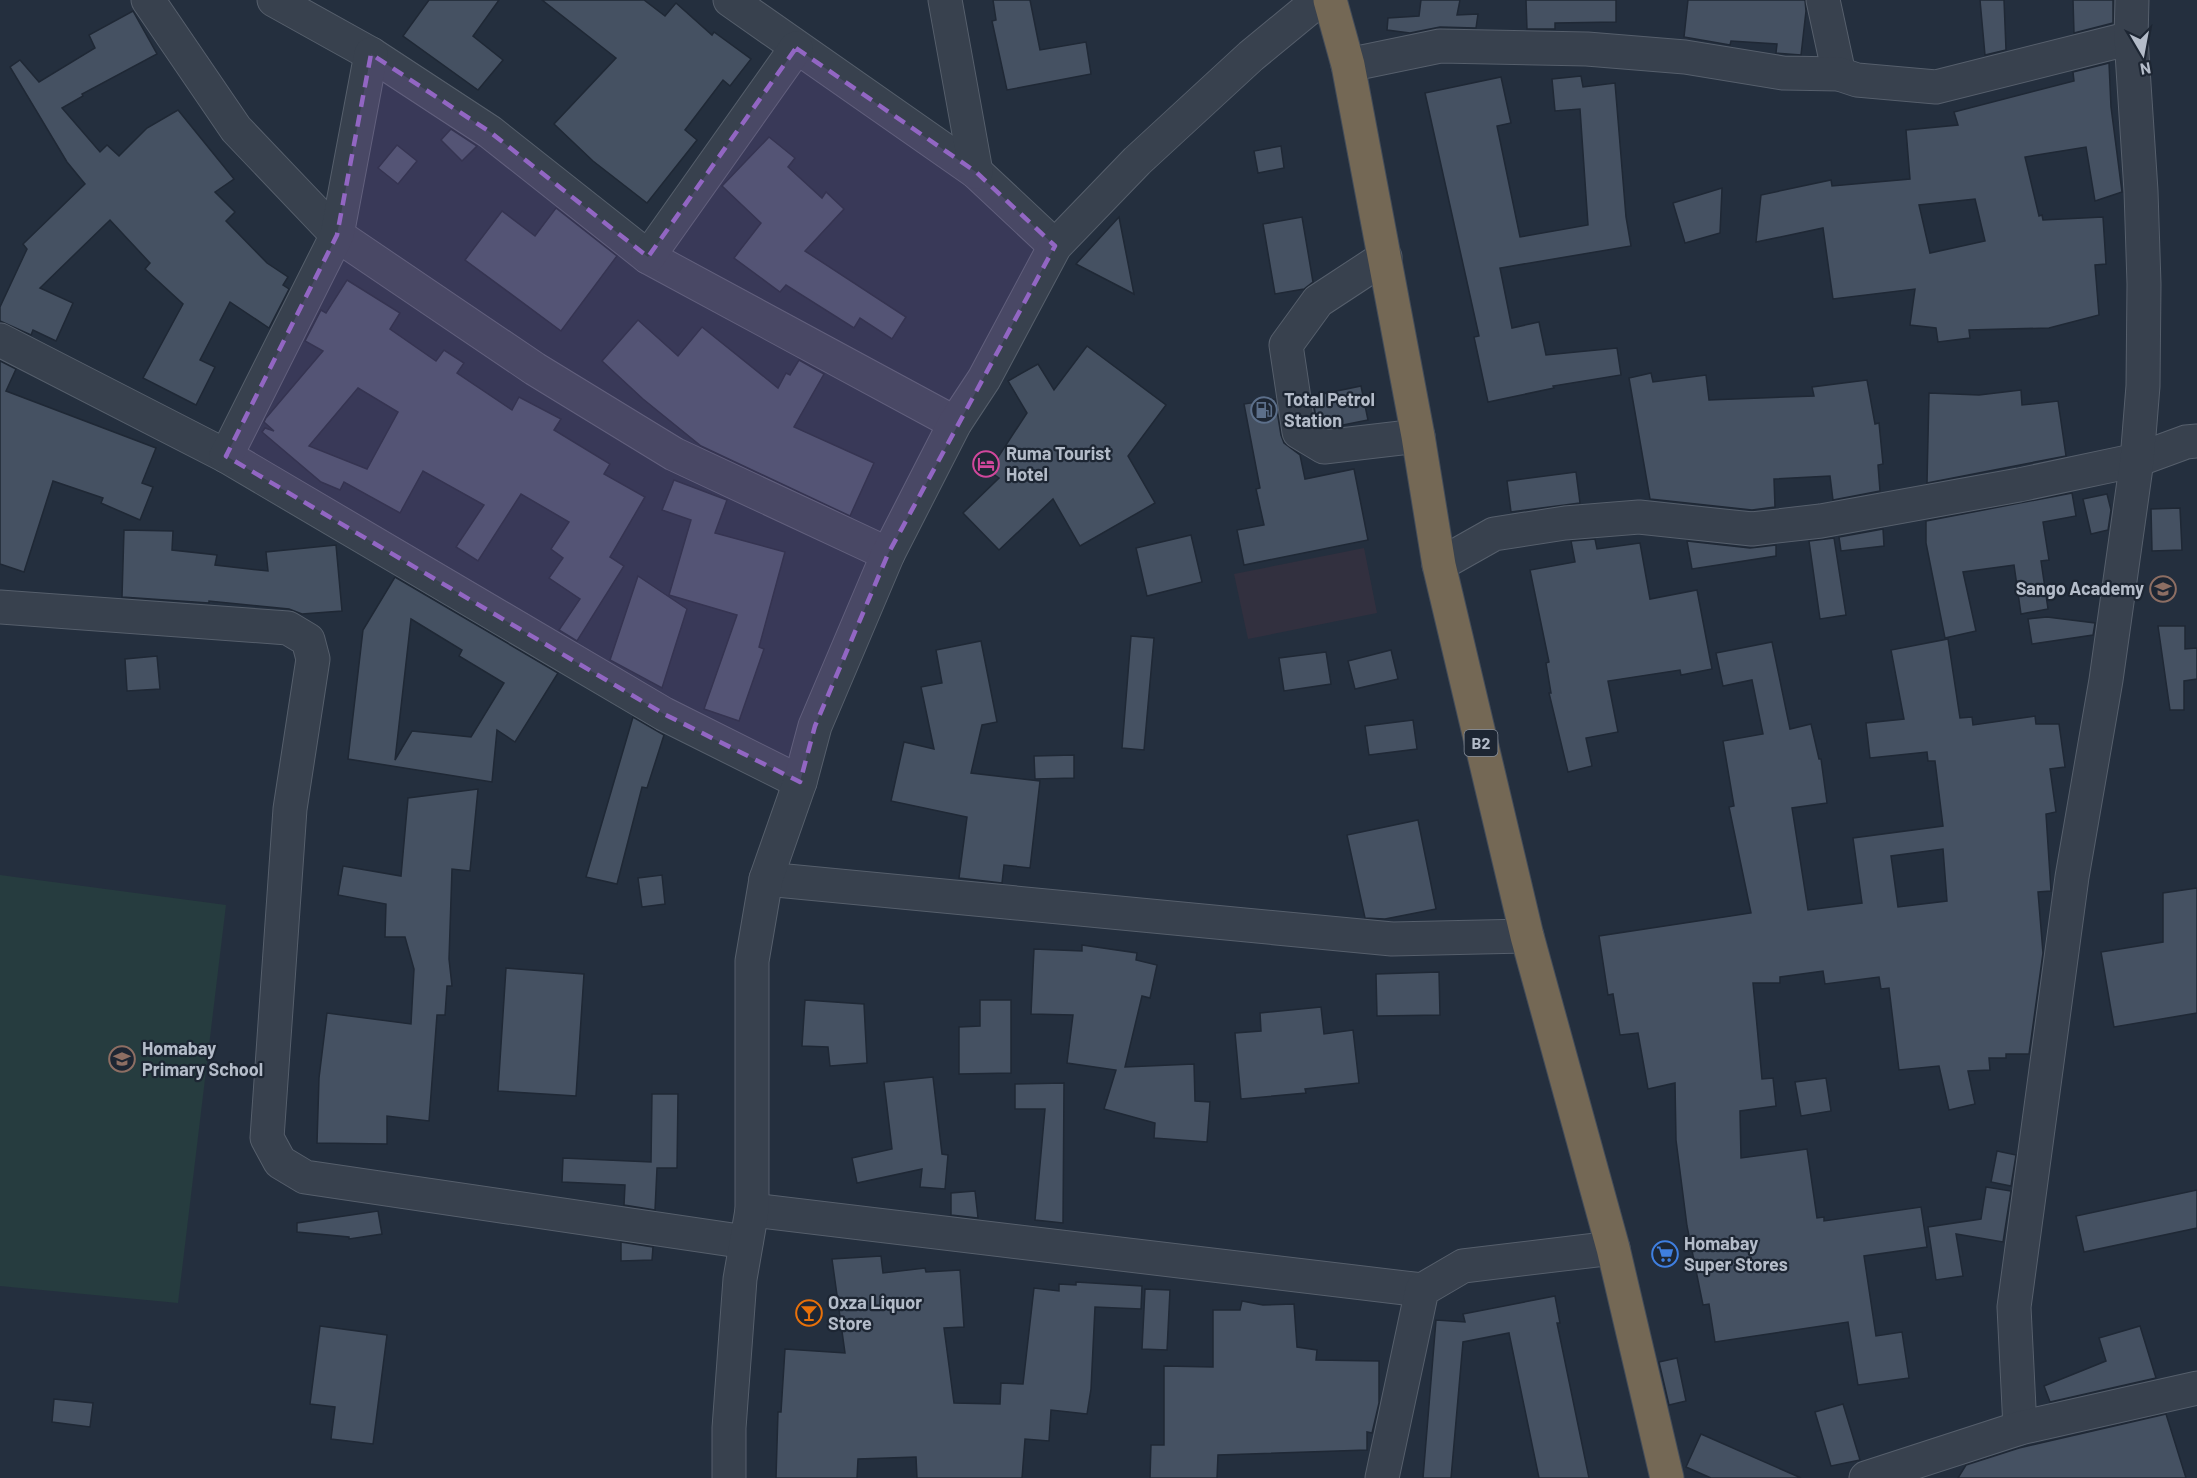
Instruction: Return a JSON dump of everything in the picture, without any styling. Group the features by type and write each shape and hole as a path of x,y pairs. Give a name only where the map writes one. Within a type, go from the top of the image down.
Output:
{"highway":[{"name":"B2","path":"1330,0 1348,65 1418,436 1439,565 1527,936 1613,1248 1667,1478"}],"street":[{"path":"148,0 236,129 337,235 535,369 674,454 888,554"},
{"path":"274,0 371,54 490,132 648,257 955,423"},
{"path":"730,0 976,172 1055,246"},
{"path":"945,0 976,172"},
{"path":"729,1478 730,1417 740,1279 749,1226 752,961 766,879 800,782 815,726 888,554 955,423 984,379 1055,246 1137,160 1251,56 1320,0"},
{"path":"1823,0 1839,74"},
{"path":"2020,1428 2014,1307 2072,877 2106,680 2138,460 2143,386 2144,284 2141,191 2131,38 2132,0"},
{"path":"1348,65 1440,46 1587,49 1685,57 1784,73 1839,74 1857,80 1936,87 2131,38"},
{"path":"648,257 796,48"},
{"path":"226,456 337,235 371,54"},
{"path":"1385,257 1318,301 1286,345 1299,432 1324,447 1418,436"},
{"path":"0,340 226,456 664,714 800,782"},
{"path":"1439,565 1494,534 1565,522 1639,517 1730,527 1764,528 1833,519 2138,460 2186,442 2197,441"},
{"path":"0,608 288,628 308,639 313,659 290,809 267,1138 280,1162 304,1177 749,1226 1422,1290 1463,1266 1613,1248"},
{"path":"766,879 1392,939 1527,936"},
{"path":"1382,1478 1422,1290"},
{"path":"1866,1478 2020,1428 2197,1388"}],"highlighted area":[{"path":"796,48 976,172 1055,246 888,554 815,726 800,782 664,714 226,456 337,235 371,54 490,132 648,257"}],"shaded area":[{"path":"1364,548 1377,613 1248,639 1234,574"}],"green space":[{"path":"0,875 226,905 178,1303 0,1286"}],"building":[{"path":"429,0 499,0 473,36 503,60 478,90 403,36"},
{"path":"542,0 644,0 665,16 676,3 712,35 714,32 751,59 730,86 723,80 685,130 697,140 647,203 593,161 554,124 616,58"},
{"path":"993,0 1030,0 1040,50 1086,42 1091,74 1007,90 992,21 996,20"},
{"path":"1421,0 1460,0 1457,15 1478,14 1476,28 1440,27 1410,33 1387,30 1388,18 1419,16"},
{"path":"1526,0 1616,0 1616,22 1555,23 1555,29 1527,29"},
{"path":"1688,0 1805,0 1801,55 1776,53 1777,44 1731,41 1730,45 1684,37"},
{"path":"1980,0 2004,0 2006,50 1985,55"},
{"path":"2073,0 2113,0 2113,23 2074,33"},
{"path":"133,11 157,54 82,94 83,96 62,108 100,152 107,145 119,156 147,128 178,110 234,179 215,192 235,212 226,221 267,263 288,277 283,285 289,289 269,328 230,302 200,360 215,367 196,405 143,378 183,304 145,269 150,263 110,220 40,288 73,303 56,341 33,330 31,335 0,321 0,307 27,249 23,244 85,184 67,162 10,67 20,60 39,82 95,48 89,35"},
{"path":"2109,63 2111,107 2122,192 2095,201 2086,147 2025,157 2039,216 2042,215 2043,220 2103,217 2106,264 2095,265 2099,315 2049,328 1969,330 1970,338 1938,342 1936,328 1910,325 1915,289 1833,299 1823,228 1756,242 1761,195 1831,180 1832,186 1910,179 1906,130 1958,125 1954,112 2074,81 2073,72","holes":["1975,199 1985,241 1930,253 1919,205"]},
{"path":"1581,76 1583,87 1615,83 1626,217 1631,246 1500,268 1512,328 1539,322 1546,355 1617,348 1621,375 1553,386 1554,388 1488,402 1474,337 1479,336 1425,93 1501,77 1511,123 1497,126 1520,237 1588,225 1580,109 1555,111 1552,79"},
{"path":"451,129 477,146 462,161 441,140"},
{"path":"769,137 795,158 788,167 822,198 826,192 844,209 805,251 906,317 892,339 860,318 854,328 786,285 780,292 734,258 761,223 722,186"},
{"path":"397,145 417,161 398,184 378,168"},
{"path":"1281,146 1284,168 1258,173 1254,151"},
{"path":"1722,188 1720,233 1685,243 1673,203"},
{"path":"556,208 617,256 561,331 465,260 502,211 535,236"},
{"path":"1119,217 1134,294 1076,264"},
{"path":"1302,217 1313,282 1304,289 1275,294 1263,224"},
{"path":"347,280 400,313 390,329 436,361 444,350 464,363 457,373 512,410 519,397 561,419 554,430 610,464 604,474 645,497 610,557 624,566 577,641 559,630 580,599 549,578 563,558 551,549 569,522 521,494 478,561 456,547 484,505 423,471 400,513 344,482 340,490 321,482 262,432 265,428 274,431 264,422 266,418 323,351 305,341 321,310 326,313","holes":["358,388 398,412 367,469 309,446"]},
{"path":"638,320 678,356 702,327 778,388 786,373 790,375 799,360 824,374 794,427 874,463 850,516 701,446 643,399 602,361"},
{"path":"1087,346 1166,405 1128,456 1155,503 1080,546 1053,499 999,550 963,513 999,478 989,471 1027,413 1008,381 1038,364 1054,390"},
{"path":"0,361 16,369 6,391 156,448 142,483 153,487 140,520 101,503 103,498 53,481 24,572 0,564"},
{"path":"1651,373 1653,382 1706,375 1709,400 1814,396 1812,387 1867,380 1875,424 1879,423 1883,464 1878,465 1880,491 1833,500 1830,476 1774,479 1775,507 1752,510 1650,499 1629,378"},
{"path":"1361,386 1368,420 1328,428 1316,420 1313,396"},
{"path":"2021,390 2022,405 2058,401 2066,456 1927,483 1929,393 1979,395"},
{"path":"1275,399 1284,443 1300,455 1305,479 1354,469 1368,540 1244,565 1237,530 1264,525 1256,489 1260,488 1244,404"},
{"path":"1576,472 1580,503 1511,512 1507,481"},
{"path":"674,480 727,500 715,533 785,552 759,647 764,649 739,721 704,709 737,615 669,595 691,520 662,510"},
{"path":"2072,493 2076,516 2043,522 2049,560 2041,561 2048,609 2021,614 2014,565 1963,572 1976,631 1945,638 1926,543 1926,521"},
{"path":"2107,494 2111,510 2108,530 2091,534 2083,499"},
{"name":"Sango Academy","path":"2180,508 2182,550 2152,551 2151,509"},
{"path":"1883,529 1884,546 1841,551 1839,537"},
{"path":"124,530 173,531 172,550 217,555 215,565 268,571 266,552 336,545 342,611 302,614 289,609 209,601 209,603 122,597"},
{"path":"1191,535 1202,582 1147,596 1136,548"},
{"path":"1834,538 1846,615 1820,619 1809,541"},
{"path":"1595,539 1597,549 1640,543 1650,599 1697,590 1712,669 1681,675 1680,670 1608,681 1618,732 1586,738 1592,766 1568,772 1549,693 1551,693 1546,663 1549,662 1530,570 1575,562 1571,541"},
{"path":"1687,541 1750,548 1776,545 1776,556 1692,569"},
{"path":"638,576 687,609 662,688 610,660"},
{"path":"395,577 558,673 515,742 497,730 492,782 348,759 363,630","holes":["411,619 462,650 459,656 504,683 471,737 412,731 395,760"]},
{"path":"2047,617 2095,623 2093,635 2032,644 2028,619"},
{"path":"2158,626 2185,626 2185,649 2197,648 2197,679 2184,681 2184,710 2170,710"},
{"path":"1131,636 1154,638 1144,750 1122,748"},
{"path":"1948,639 1960,718 1972,717 1973,725 2035,716 2036,724 2059,724 2065,767 2050,769 2056,812 2046,814 2051,891 2038,892 2043,953 2029,1054 2006,1054 2006,1058 1989,1058 1990,1070 1968,1071 1975,1104 1949,1110 1939,1066 1899,1070 1889,988 1881,989 1879,977 1825,984 1823,971 1780,977 1780,983 1753,983 1762,1079 1773,1078 1776,1106 1740,1111 1741,1158 1807,1149 1817,1218 1824,1217 1824,1221 1921,1207 1927,1247 1864,1256 1876,1336 1902,1332 1909,1378 1858,1385 1848,1322 1715,1342 1709,1304 1703,1305 1687,1226 1676,1140 1675,1083 1648,1089 1638,1033 1620,1035 1613,994 1608,995 1599,936 1751,913 1729,807 1734,806 1723,741 1763,734 1752,680 1723,686 1716,653 1772,642 1790,729 1811,724 1819,759 1821,759 1827,803 1792,808 1808,910 1862,903 1853,838 1943,826 1935,761 1928,761 1927,752 1870,758 1866,723 1904,719 1891,650","holes":["1943,849 1947,901 1898,907 1891,856"]},
{"path":"981,641 997,722 982,725 971,773 1040,781 1030,868 1004,865 1002,883 959,878 967,817 891,801 904,742 934,749 921,687 942,683 936,650"},
{"path":"1391,650 1398,679 1355,689 1348,661"},
{"path":"1326,652 1331,684 1284,691 1279,658"},
{"path":"157,656 160,689 127,691 125,659"},
{"path":"633,717 664,735 647,788 642,787 617,884 586,877"},
{"path":"1413,720 1417,749 1369,755 1365,726"},
{"path":"1074,755 1074,778 1035,779 1034,756"},
{"path":"478,789 470,871 452,869 449,959 452,986 447,986 445,1015 437,1015 429,1121 387,1116 387,1144 317,1143 319,1078 327,1013 411,1024 414,969 405,937 385,937 386,904 338,895 343,866 401,876 408,798"},
{"path":"1418,820 1436,909 1385,919 1365,918 1347,835"},
{"path":"662,875 665,904 642,907 638,878"},
{"path":"2197,888 2197,1013 2114,1027 2101,952 2163,942 2163,893"},
{"path":"1082,945 1137,953 1136,960 1157,965 1150,998 1142,996 1125,1067 1194,1064 1195,1101 1210,1102 1207,1142 1154,1138 1155,1123 1104,1109 1116,1070 1067,1063 1073,1015 1031,1014 1034,949 1082,951"},
{"path":"506,968 584,974 576,1096 498,1091"},
{"path":"1439,972 1440,1015 1377,1016 1376,974"},
{"path":"805,1000 864,1004 867,1063 830,1066 828,1047 802,1046"},
{"path":"980,1000 1011,1000 1011,1073 959,1074 959,1027 980,1026"},
{"path":"1321,1007 1324,1034 1353,1030 1359,1083 1305,1089 1306,1093 1241,1099 1235,1033 1261,1031 1260,1013"},
{"path":"933,1077 942,1154 948,1155 945,1189 920,1187 922,1169 857,1183 852,1158 892,1149 884,1082"},
{"path":"1826,1078 1831,1111 1801,1116 1795,1082"},
{"path":"1064,1083 1063,1223 1035,1220 1045,1109 1015,1109 1015,1084"},
{"path":"652,1094 678,1094 677,1168 657,1168 655,1210 624,1205 625,1185 562,1182 563,1158 651,1162"},
{"path":"1997,1151 2016,1155 2011,1186 1991,1182"},
{"path":"1986,1187 2011,1191 2003,1242 1956,1234 1963,1276 1936,1280 1928,1227 1981,1219"},
{"path":"2197,1190 2197,1228 2084,1252 2076,1216"},
{"path":"975,1191 978,1218 951,1215 951,1193"},
{"path":"378,1211 382,1234 349,1239 349,1237 297,1232 297,1223"},
{"path":"621,1242 653,1247 652,1260 621,1261"},
{"path":"881,1256 883,1273 925,1268 926,1272 960,1270 964,1327 944,1328 954,1403 1000,1404 1001,1383 1023,1384 1034,1288 1059,1291 1059,1284 1076,1285 1076,1282 1142,1286 1141,1309 1095,1307 1091,1389 1087,1414 1051,1410 1049,1441 1025,1439 1022,1478 917,1478 916,1457 858,1459 857,1478 776,1478 778,1412 781,1412 785,1349 845,1353 832,1259"},
{"path":"1145,1289 1170,1290 1167,1350 1142,1349"},
{"path":"1555,1296 1560,1323 1557,1323 1589,1478 1539,1478 1509,1333 1463,1342 1451,1478 1423,1478 1436,1320 1465,1322 1463,1314"},
{"path":"1242,1301 1263,1305 1294,1304 1297,1347 1317,1350 1316,1360 1379,1361 1379,1403 1372,1433 1367,1432 1367,1450 1218,1455 1217,1478 1150,1478 1151,1445 1164,1445 1164,1366 1213,1367 1213,1310 1240,1310"},
{"path":"320,1326 387,1335 373,1444 331,1439 335,1407 310,1404"},
{"path":"2140,1326 2156,1378 2050,1402 2044,1386 2106,1361 2099,1338"},
{"path":"1677,1358 1686,1401 1669,1405 1659,1362"},
{"path":"54,1399 93,1403 90,1427 52,1422"},
{"path":"1843,1404 1860,1460 1831,1466 1815,1412"},
{"path":"2166,1414 2186,1478 1958,1478 1966,1465 2019,1448"},
{"path":"1701,1434 1801,1478 1711,1478 1686,1467"}],"place":[{"name":"Total Petrol Station","path":"1264,410"},
{"name":"Ruma Tourist Hotel","path":"986,464"},
{"name":"Sango Academy","path":"2163,589"},
{"name":"Homabay Primary School","path":"122,1059"},
{"name":"Homabay Super Stores","path":"1665,1254"},
{"name":"Oxza Liquor Store","path":"809,1313"}]}
